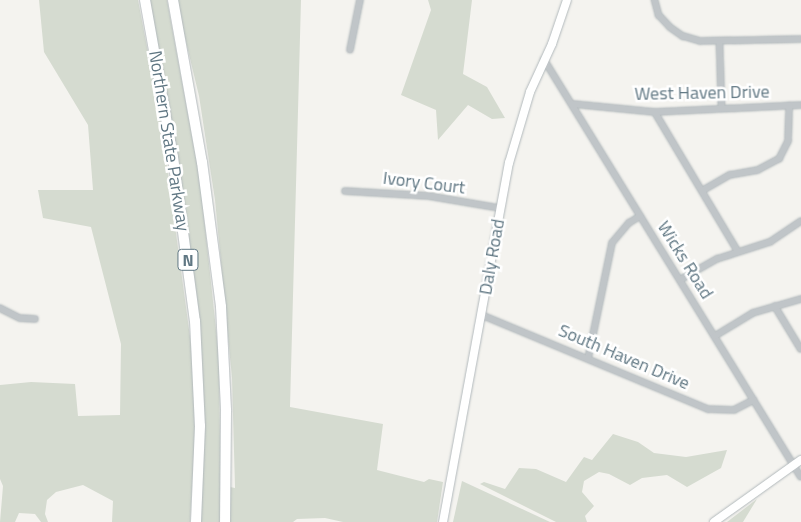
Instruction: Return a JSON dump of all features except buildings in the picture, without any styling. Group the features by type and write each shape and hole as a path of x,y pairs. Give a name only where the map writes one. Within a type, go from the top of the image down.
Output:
{"highway":[{"name":"Northern State Parkway","path":"145,0 172,151 194,315 200,419 196,522"},
{"name":"Northern State Parkway","path":"172,0 201,156 221,307 226,418 224,522"}],"street":[{"path":"350,50 360,0"},
{"name":"Daly Road","path":"443,522 500,208 518,126 567,0"},
{"path":"655,0 659,15 683,36 720,43 801,39"},
{"path":"720,43 722,108"},
{"name":"Wicks Road","path":"544,59 574,104 640,216 754,400 798,462 801,476"},
{"name":"West Haven Drive","path":"574,104 655,112 801,106"},
{"path":"702,191 730,175 758,170 779,159 788,141 789,106"},
{"path":"655,112 738,251"},
{"name":"Ivory Court","path":"345,191 429,196 500,208"},
{"path":"588,359 612,243 629,223 640,216"},
{"path":"680,280 738,251 770,242 801,221"},
{"path":"715,336 753,313 801,299"},
{"path":"775,306 801,349"},
{"path":"0,308 20,318 35,319"},
{"name":"South Haven Drive","path":"482,315 719,412 734,410 754,400"},
{"path":"714,522 798,462"}],"shaded area":[{"path":"39,0 138,0 160,115 193,359 195,437 190,522 112,522 113,501 83,485 56,492 47,500 45,514 48,522 41,522 35,514 19,513 15,522 0,522 3,486 0,479 0,385 31,382 75,384 78,416 120,415 121,344 91,227 43,218 38,190 93,190 88,125 44,52"},
{"path":"148,0 167,0 200,180 219,357 221,522 199,522 199,327"},
{"path":"176,0 301,0 290,407 383,424 377,470 424,482 429,479 443,482 437,522 343,522 325,518 297,519 293,522 230,522 230,487 235,488 232,378 215,200 199,96"},
{"path":"428,0 472,0 463,74 487,87 505,118 492,119 468,105 438,140 436,110 401,95 431,10"},
{"path":"613,434 638,442 654,453 686,457 727,450 721,468 687,487 667,475 642,478 630,485 609,474 599,472 584,481 582,492 594,506 585,516 587,522 556,522 480,484 484,482 505,489 519,468 536,469 566,482 584,457 592,460"},
{"path":"462,481 550,522 453,522"},
{"path":"757,499 743,522 727,522"}]}
